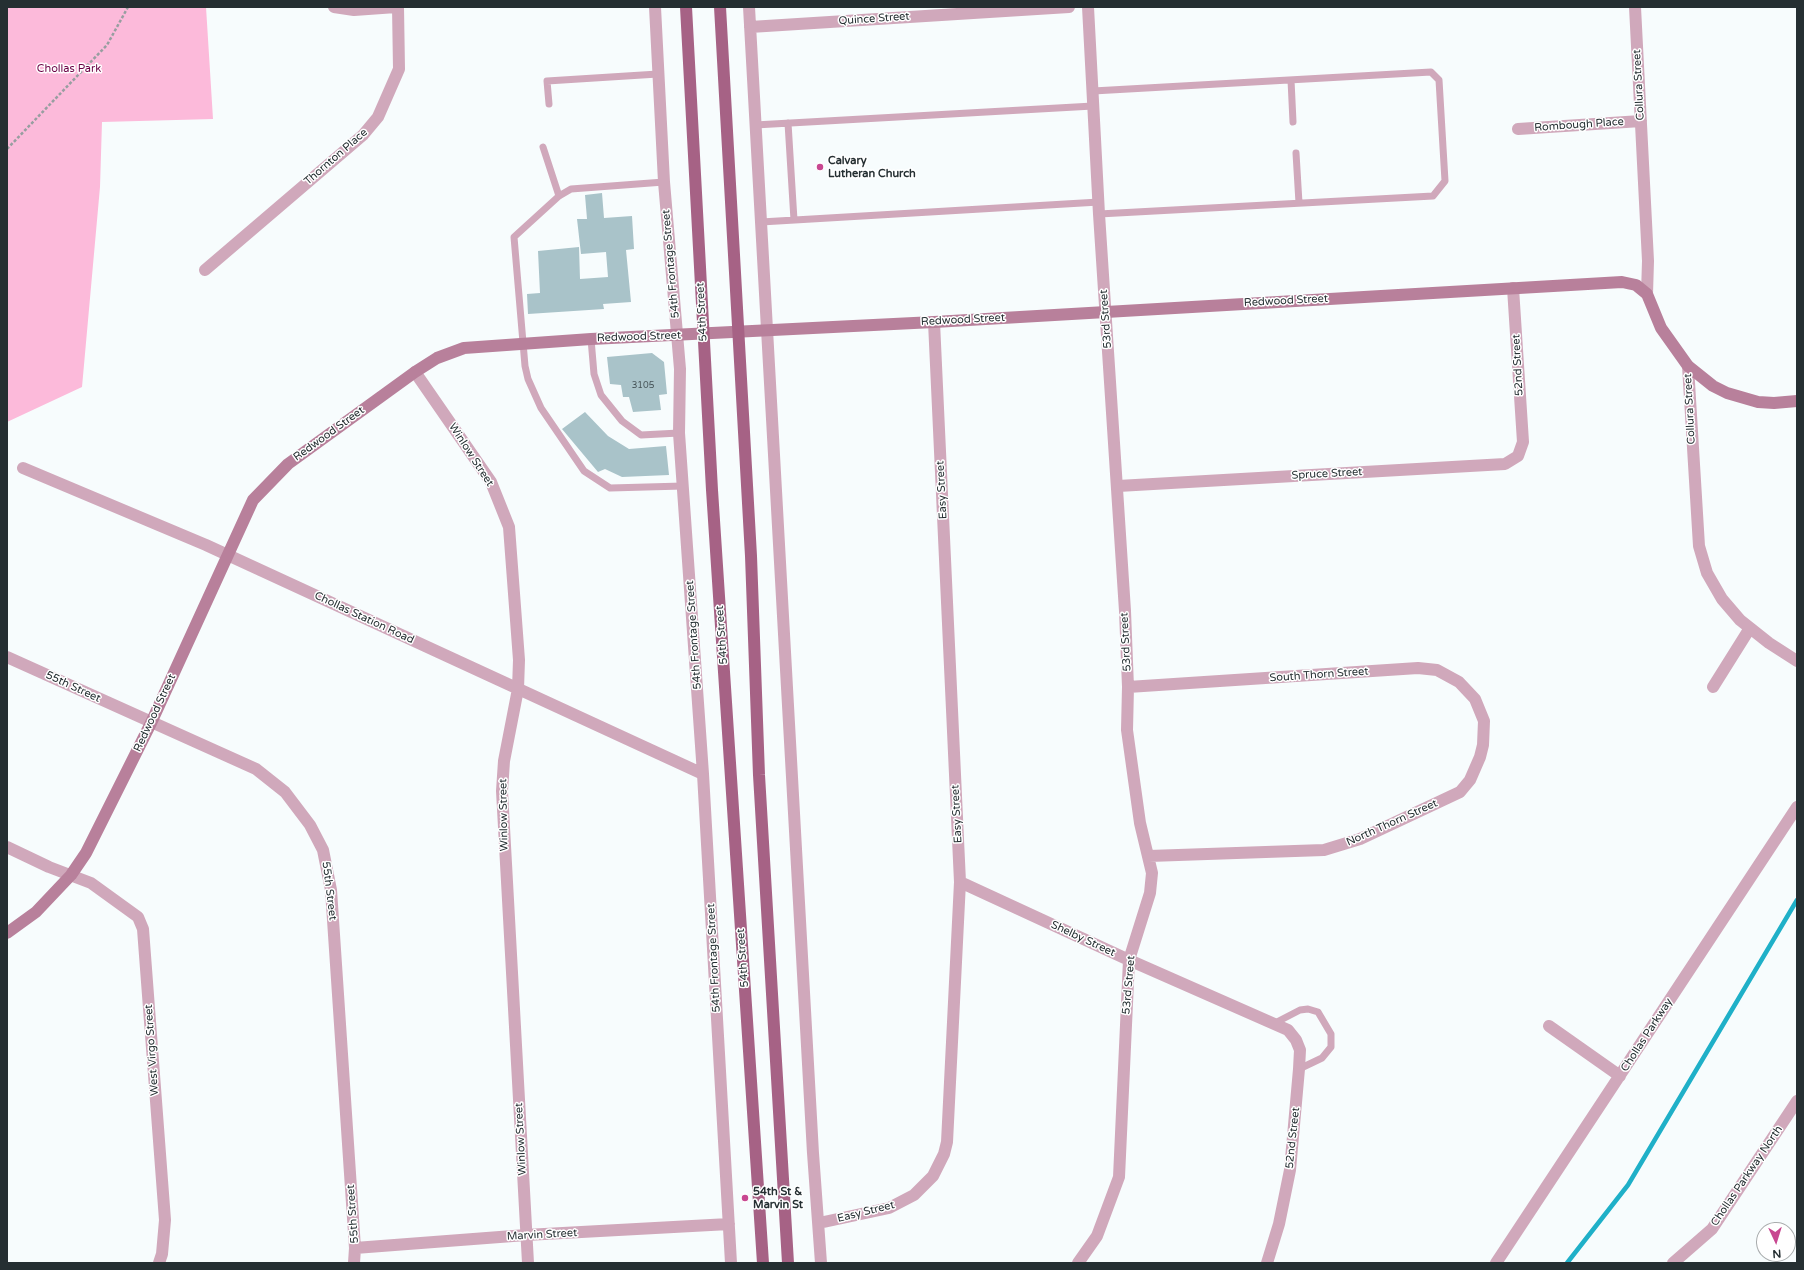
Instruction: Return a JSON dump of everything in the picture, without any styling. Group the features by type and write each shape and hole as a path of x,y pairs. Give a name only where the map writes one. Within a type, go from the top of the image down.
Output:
{"main road":[{"name":"54th Street","path":"686,7 704,334 763,1263"},
{"path":"720,7 751,556 759,774 788,1263"}],"street":[{"path":"334,7 354,10 397,7"},
{"name":"Thornton Place","path":"205,270 363,134 378,117 399,69 397,7"},
{"name":"54th Frontage Street","path":"655,7 664,182 680,369 679,432 703,774 731,1263"},
{"path":"748,7 811,1124 821,1263"},
{"name":"Quince Street","path":"750,27 1069,7"},
{"name":"53rd Street","path":"1078,1263 1097,1236 1119,1177 1129,960 1150,893 1152,873 1140,823 1127,730 1128,687 1118,486 1105,312 1088,7"},
{"name":"Collura Street","path":"1635,7 1648,261 1647,294 1661,328 1688,366 1699,546 1707,573 1714,587 1731,610 1750,628 1797,661"},
{"name":"Rombough Place","path":"1518,129 1641,121"},
{"name":"Redwood Street","path":"7,933 36,912 71,875 86,853 151,723 253,500 288,464 415,372 437,358 464,348 522,343 934,322 1622,282 1636,285 1647,294"},
{"name":"52nd Street","path":"1513,288 1523,442"},
{"name":"Easy Street","path":"818,1223 875,1212 902,1202 925,1185 933,1176 944,1154 949,1130 960,882 934,322"},
{"path":"1688,366 1713,386 1742,398 1774,403 1797,401"},
{"name":"Winlow Street","path":"415,372 491,482 509,527 519,660 518,689 504,761 502,791 528,1263"},
{"name":"Spruce Street","path":"1118,486 1504,464 1518,456 1523,442"},
{"name":"Chollas Station Road","path":"23,468 228,555 703,774"},
{"path":"1713,687 1750,628"},
{"name":"55th Street","path":"7,657 256,769 285,792 310,825 323,850 331,890 355,1248 354,1263"},
{"name":"South Thorn Street","path":"1128,687 1418,668 1437,670 1459,682 1475,700 1484,721"},
{"name":"North Thorn Street","path":"1149,856 1324,850 1360,839 1460,792 1470,780 1480,757 1483,745 1484,721"},
{"name":"Chollas Parkway","path":"1496,1263 1797,807"},
{"name":"West Virgo Street","path":"7,847 91,883 138,917 143,929 165,1220 162,1254 159,1263"},
{"name":"Shelby Street","path":"960,882 1129,960 1273,1024"},
{"name":"52nd Street","path":"1267,1263 1279,1224 1288,1183 1300,1050 1296,1040 1288,1030 1273,1024"},
{"path":"1549,1026 1620,1076"},
{"name":"Chollas Parkway North","path":"1678,1262 1712,1229 1797,1101"},
{"name":"Marvin Street","path":"355,1248 526,1235 729,1224"}],"lane":[{"path":"761,222 1099,208 1299,203 1433,196 1445,181 1440,80 1431,72 1093,91"},
{"path":"549,104 547,81 658,74"},
{"path":"1290,80 1293,122"},
{"path":"755,125 1093,106"},
{"path":"788,123 794,220"},
{"path":"542,147 558,196"},
{"path":"1296,153 1299,203"},
{"path":"664,182 571,189 558,196 514,237 522,343 528,380 541,408 584,471 610,488 683,486"},
{"path":"591,339 594,374 602,395 622,421 640,435 679,432"},
{"path":"1273,1024 1300,1010 1308,1009 1318,1012 1331,1034 1332,1047 1322,1058 1299,1069"}],"path":[{"path":"7,149 107,45 128,7"}],"green space":[{"name":"Chollas Park","path":"7,7 206,7 213,119 102,122 100,187 82,387 7,422"}],"building":[{"path":"602,193 604,218 632,216 634,249 626,250 631,302 603,304 604,309 528,314 527,294 540,293 538,251 579,247 580,279 608,277 606,252 581,254 577,219 587,219 585,195"},
{"path":"652,353 664,362 667,394 659,395 661,410 633,412 629,397 623,397 621,385 610,384 607,357"},
{"path":"585,412 608,436 629,449 666,446 669,475 622,477 605,469 598,472 562,429"}],"waterway":[{"path":"1567,1263 1628,1185 1797,900"}],"place":[{"name":"Calvary Lutheran Church","path":"820,167"},
{"name":"54th St & Marvin St","path":"745,1198"}]}
